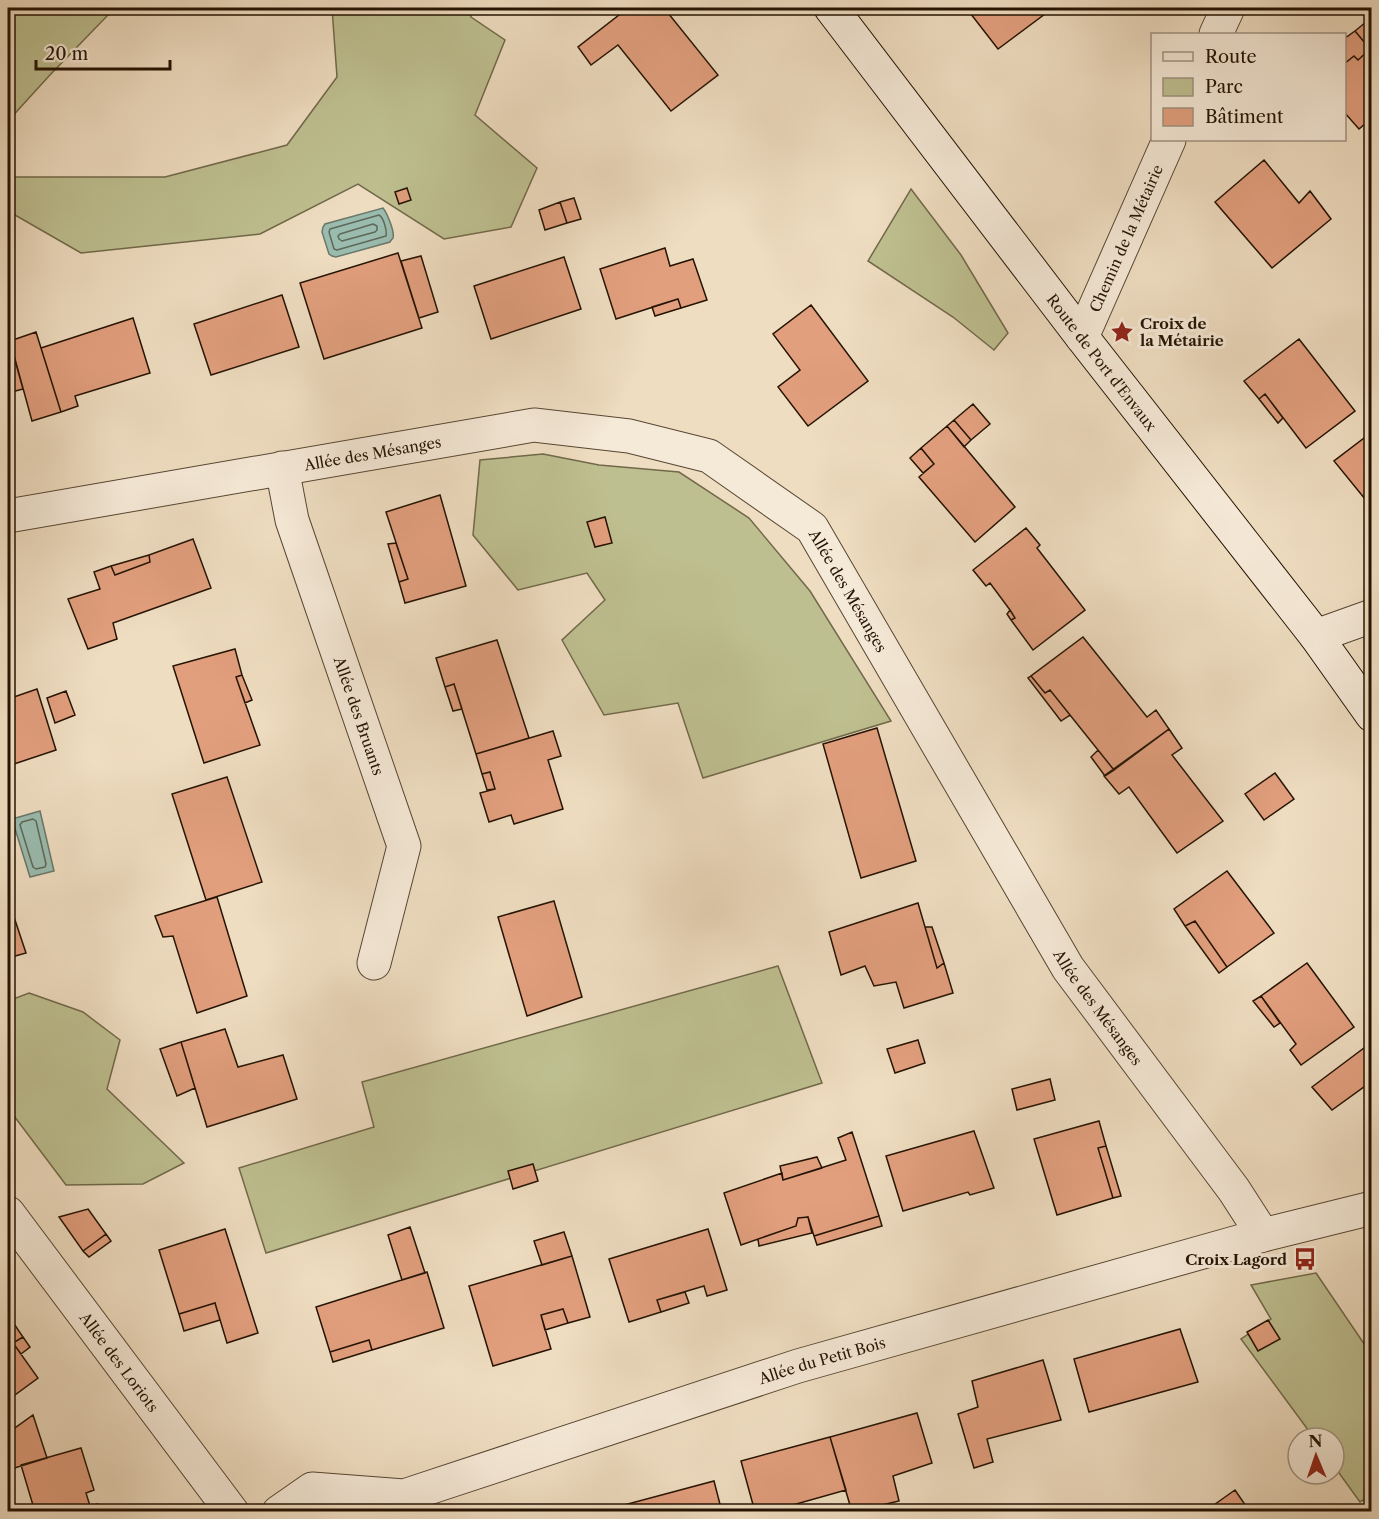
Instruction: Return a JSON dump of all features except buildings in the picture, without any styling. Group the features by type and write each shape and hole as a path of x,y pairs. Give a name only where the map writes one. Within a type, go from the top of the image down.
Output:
{"street":[{"name":"Route de Port d'Envaux","path":"831,8 1082,337 1316,636 1371,715"},
{"path":"1216,33 1228,8"},
{"name":"Chemin de la Métairie","path":"1082,337 1169,141"},
{"name":"Allée des Mésanges","path":"8,516 534,425 629,436 709,456 812,528 1068,968 1234,1190 1263,1235"},
{"name":"Allée des Bruants","path":"282,468 292,520 404,846 374,963"},
{"path":"1316,636 1371,616"},
{"name":"Allée du Petit Bois","path":"279,1512 312,1490 404,1496 798,1366 1263,1235 1371,1208"},
{"name":"Allée des Loriots","path":"8,1213 232,1512"}],"green space":[{"path":"8,8 99,8 109,14 8,121"},
{"path":"332,8 468,8 471,17 505,40 475,115 537,168 511,227 444,239 358,184 260,234 81,253 8,211 8,164 13,177 165,177 287,145 337,77"},
{"path":"911,189 961,255 1008,333 994,350 953,317 868,261"},
{"path":"543,454 599,465 679,472 749,518 810,591 891,721 703,778 678,703 604,715 562,640 605,600 587,573 518,590 473,535 480,460"},
{"path":"778,966 822,1083 266,1253 239,1168 374,1127 362,1082"},
{"path":"29,993 83,1012 120,1040 107,1089 184,1163 143,1184 66,1185 8,1108 8,1001"},
{"path":"1316,1273 1371,1354 1371,1495 1360,1502 1346,1483 1346,1426 1305,1426 1241,1339 1271,1319 1251,1285"}],"water":[{"path":"383,208 393,231 393,238 390,242 336,257 329,254 322,232 325,224"},
{"path":"40,811 54,871 30,877 12,819"}],"place":[{"name":"Croix de la Métairie","path":"1122,332"},
{"name":"Croix Lagord","path":"1305,1259"}]}
